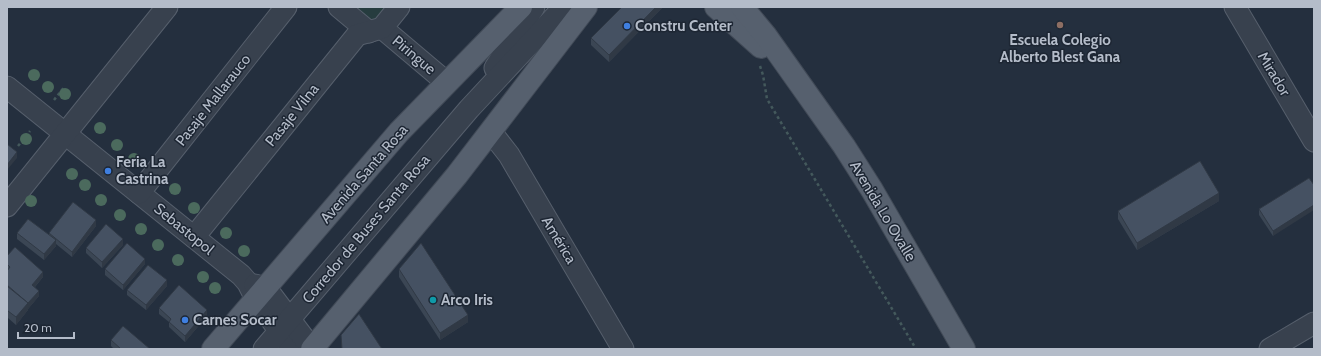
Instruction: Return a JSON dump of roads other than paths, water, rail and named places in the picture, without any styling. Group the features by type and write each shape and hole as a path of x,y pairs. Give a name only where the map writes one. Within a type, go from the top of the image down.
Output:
{"main road":[{"name":"Avenida Santa Rosa","path":"213,349 257,290 399,132 446,82 521,7"},
{"path":"312,349 420,221 491,132 586,7"},
{"name":"Avenida Lo Ovalle","path":"716,7 795,77"},
{"name":"Avenida Lo Ovalle","path":"742,7 766,36 844,146 872,190 964,349"}],"street":[{"path":"7,206 167,7"},
{"name":"Pasaje Mallarauco","path":"139,193 286,7"},
{"name":"Piringue","path":"338,7 376,30 446,82"},
{"name":"Pasaje Vilna","path":"194,237 357,35 376,30 399,7"},
{"name":"Corredor de Buses Santa Rosa","path":"469,109 534,7"},
{"name":"Corredor de Buses Santa Rosa","path":"264,349 469,109 564,7"},
{"name":"Mirador","path":"1235,7 1314,141"},
{"name":"Sebastopol","path":"7,87 241,275 257,290 285,324 312,349"},
{"name":"América","path":"491,132 509,155 623,349"},
{"path":"1270,349 1314,323"},
{"name":"Sebastopol","path":"285,324 293,349"}],"place":[{"name":"Escuela Colegio Alberto Blest Gana","path":"1060,25"},
{"name":"Constru Center","path":"627,26"},
{"name":"Feria La Castrina","path":"108,171"},
{"name":"Arco Iris","path":"433,300"},
{"name":"Carnes Socar","path":"185,320"}]}
